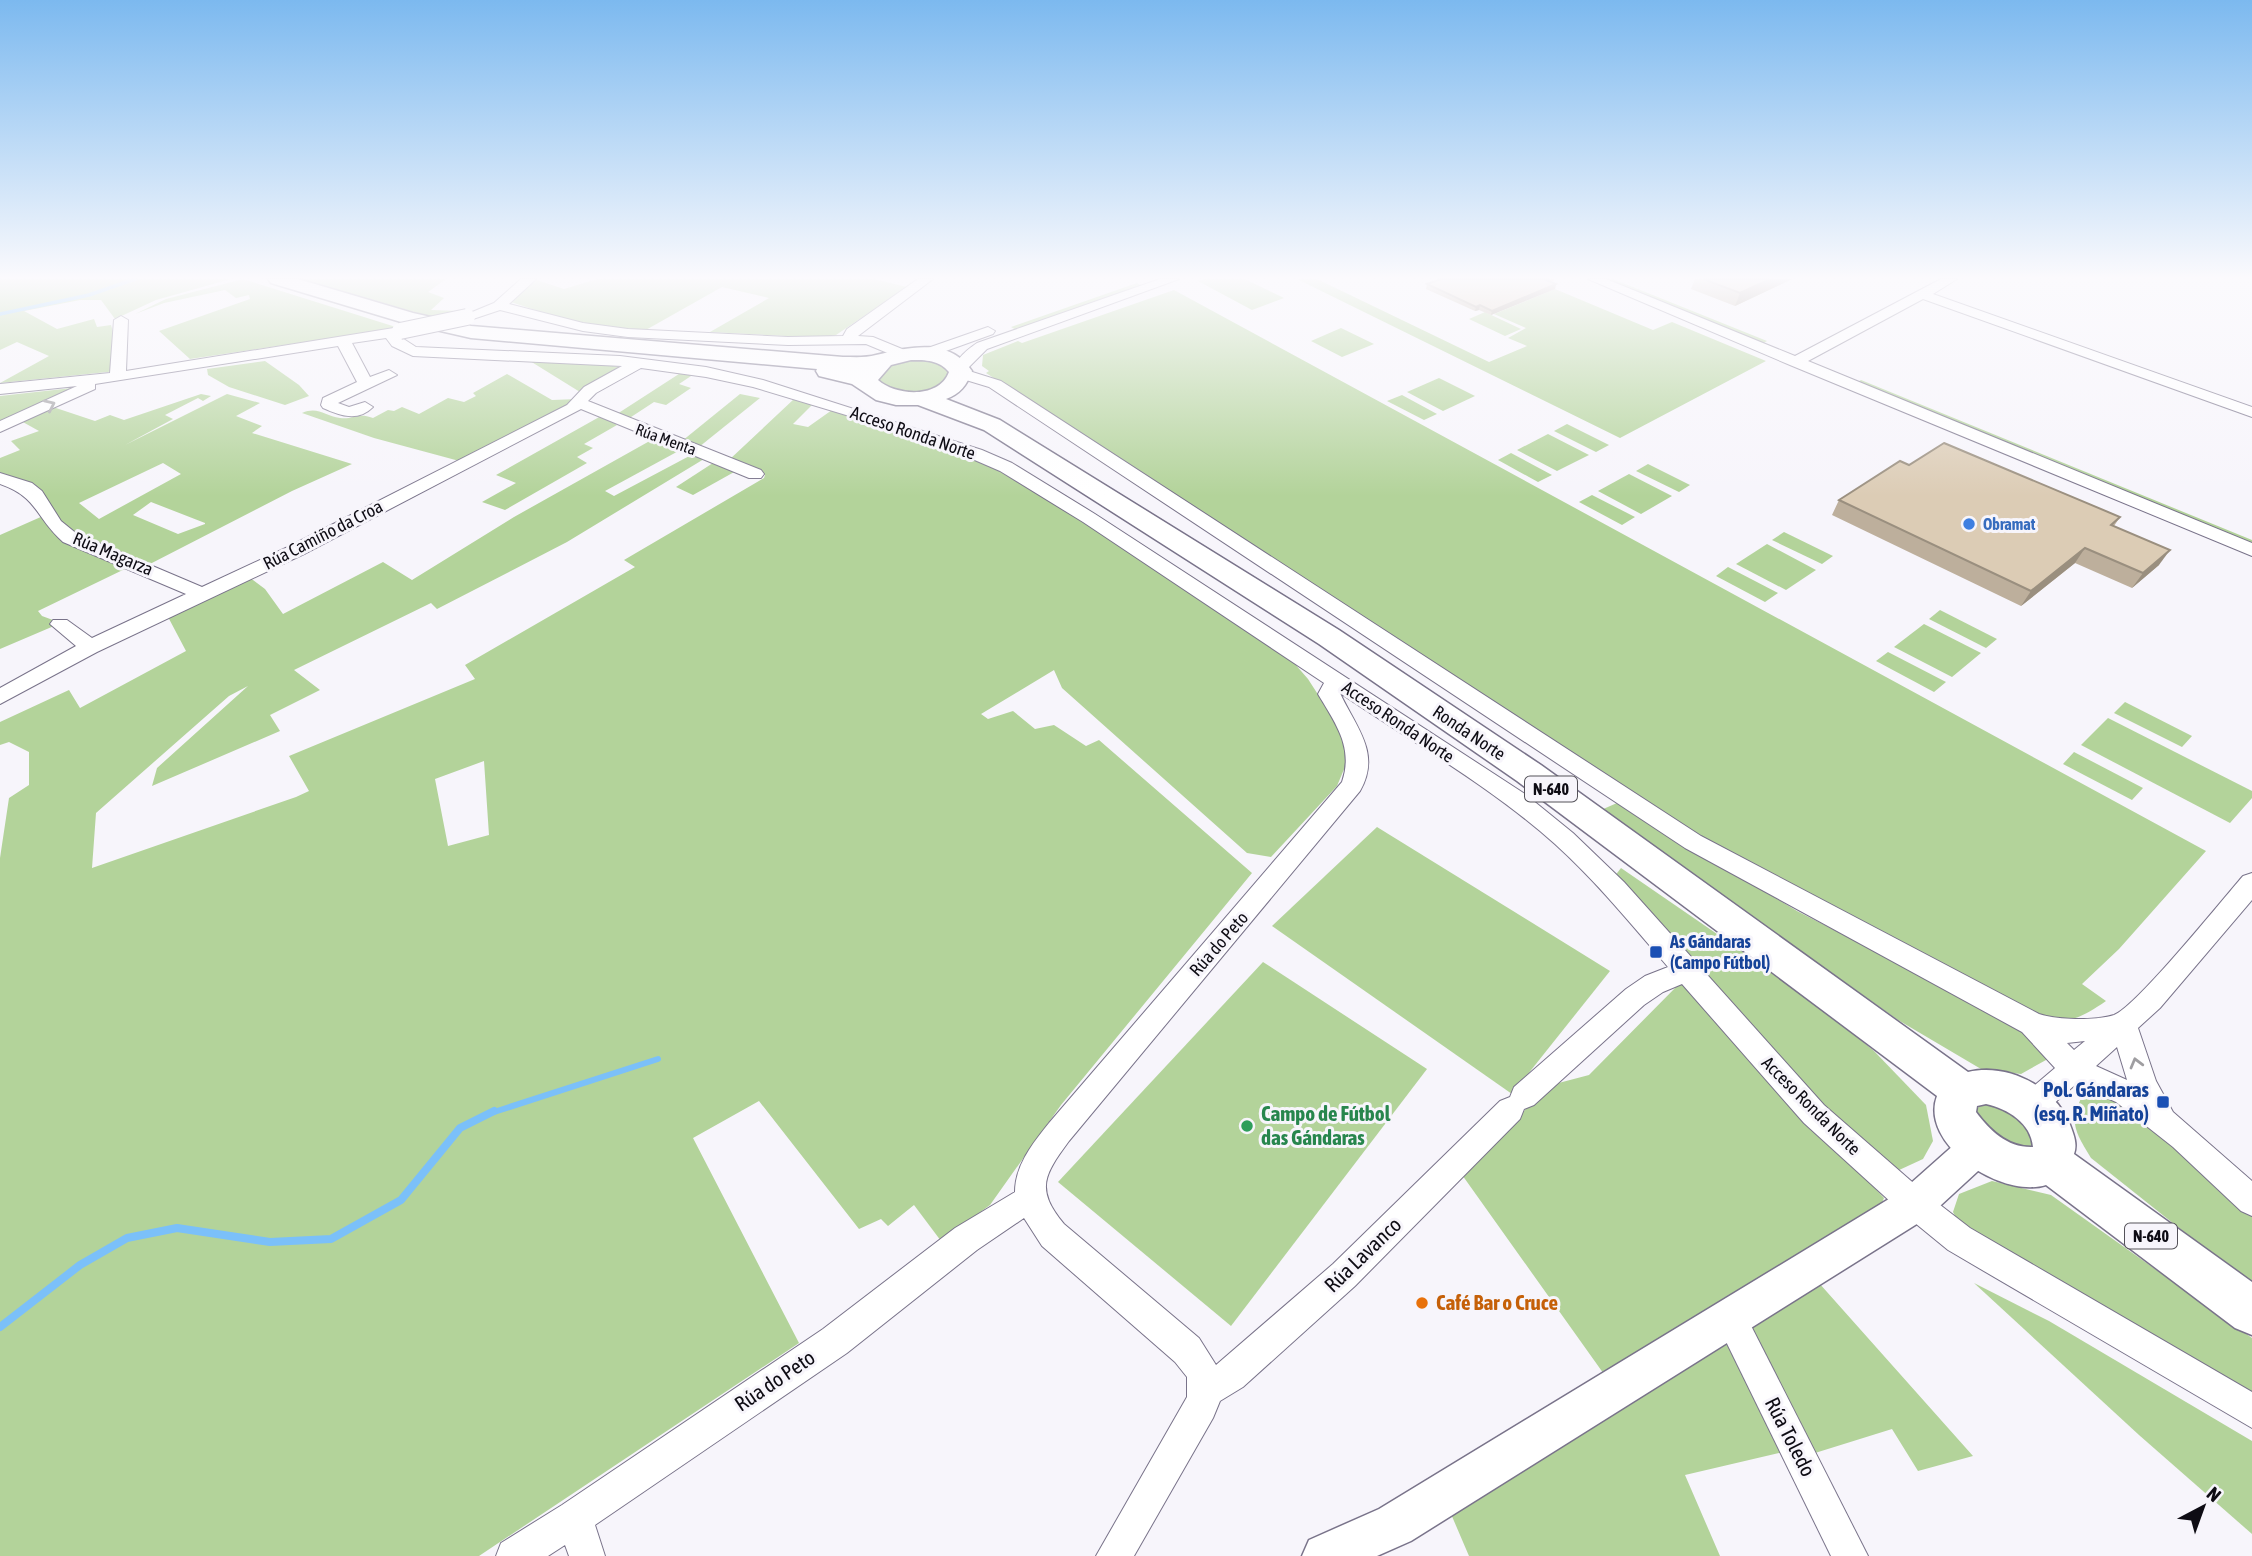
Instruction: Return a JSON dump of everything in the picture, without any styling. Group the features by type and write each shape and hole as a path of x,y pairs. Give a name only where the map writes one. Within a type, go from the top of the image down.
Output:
{"highway":[{"name":"Ronda Norte","path":"696,352 843,364 879,362 902,354 927,353 949,358 959,376 964,401 992,425 1329,637 1529,773 1962,1091"},
{"name":"Ronda Norte","path":"781,359 868,384 888,396 919,398 992,425"},
{"path":"868,384 867,376 879,362"},
{"name":"Ronda Norte","path":"919,398 940,393 959,376"},
{"path":"1986,1086 2002,1089 2032,1105 2052,1129 2056,1142 2055,1153 2050,1162 2039,1168 2025,1169 2001,1162 1977,1148 1958,1122 1955,1110 1956,1099 1962,1091 1986,1086"},
{"name":"N-640","path":"2050,1162 2252,1311"}],"main road":[{"path":"1325,1556 1395,1525 1915,1203 1977,1148"}],"street":[{"path":"118,377 119,352"},
{"path":"0,389 118,377 277,352"},
{"path":"349,352 366,384"},
{"name":"Acceso Ronda Norte","path":"425,352 639,363 706,372 757,383 942,440 1006,467 1517,800 1565,839 1615,889 1814,1114 1915,1203 1959,1239 2252,1411"},
{"path":"896,352 902,354"},
{"path":"927,353 931,352"},
{"path":"974,352 959,376 975,376 995,384 1693,842 2030,1023 2056,1031 2124,1026"},
{"path":"1783,352 2252,536"},
{"path":"1785,352 2252,550"},
{"path":"1802,359 1816,352"},
{"path":"2083,352 2252,412"},
{"name":"Rúa Camiño da Croa","path":"0,697 90,647 337,531 579,403 590,390 639,363"},
{"path":"365,407 349,413 329,405 329,401 389,375"},
{"path":"0,427 87,387 97,379"},
{"path":"862,415 888,396"},
{"name":"Rúa Menta","path":"579,403 755,474"},
{"name":"Rúa Magarza","path":"0,478 26,487 36,495 54,524 70,538 204,594"},
{"path":"60,624 90,647"},
{"name":"Rúa do Peto","path":"514,1556 575,1518 835,1341 966,1239 1014,1207 1031,1200 1029,1183 1042,1153 1352,785 1360,759 1358,746 1329,694 1336,680"},
{"path":"2032,1105 2124,1026 2169,980 2252,883"},
{"name":"Rúa Lavanco","path":"1206,1393 1231,1375 1344,1275 1517,1103 1635,997 1654,984 1687,970"},
{"path":"2030,1023 2075,1070 2126,1093 2183,1137 2252,1201"},
{"path":"2124,1026 2133,1048 2133,1061 2151,1101 2183,1137"},
{"path":"1031,1200 1034,1212 1053,1236 1195,1358 1206,1393 1114,1556"},
{"name":"Rúa Toledo","path":"1730,1317 1850,1556"},
{"path":"575,1518 587,1556"}],"green space":[{"path":"39,352 116,352 117,371 0,383 49,356"},
{"path":"182,352 240,352 190,359"},
{"path":"991,352 1287,352 2206,851 2119,949 2082,984 2106,1001 2081,1016 2053,1021 1825,908 1739,862 986,373 989,371 982,366 983,355"},
{"path":"1332,352 1355,352 1342,357"},
{"path":"1445,352 1467,352 1489,362 1514,352 1743,352 1766,361 1620,438"},
{"path":"920,356 952,368 949,382 930,389 905,392 878,382 877,374 882,367"},
{"path":"265,361 299,385 309,396 285,405 229,387 208,375 207,369"},
{"path":"530,361 599,364 626,368 580,392"},
{"path":"682,372 694,374 679,384 691,388 666,405 654,402 628,419 617,414"},
{"path":"507,374 552,400 578,399 463,462 374,438 302,413 313,411 340,418 373,418 388,410 394,411 402,407 419,414 448,398 464,402 476,396 473,393"},
{"path":"1439,378 1475,396 1443,411 1407,392"},
{"path":"1861,380 2252,540 2252,546 1856,383"},
{"path":"72,388 0,423 0,396"},
{"path":"201,394 211,396 203,401 198,398 165,415 173,419 125,445 227,394 260,403 236,416 262,426 252,433 352,464 292,491 148,565 75,536 0,476 0,458 20,450 11,441 39,431 21,421 53,407 95,421 110,415 124,420","holes":["163,463 181,474 99,519 79,503","151,502 205,523 205,524 178,534 133,515"]},
{"path":"740,394 760,398 699,447 682,441"},
{"path":"1402,395 1437,414 1424,420 1387,401"},
{"path":"794,399 812,405 793,424 808,427 832,410 913,436 993,467 1063,509 1288,656 1308,679 1346,738 1347,762 1337,786 1271,857 1247,853 1062,688 1054,670 981,714 988,719 1013,711 1035,729 1054,725 1086,746 1099,740 1252,873 1061,1105 990,1205 941,1241 914,1205 888,1226 881,1219 859,1229 759,1101 693,1138 799,1343 479,1556 0,1556 0,858 9,798 29,785 29,752 9,742 0,745 0,722 69,690 80,708 186,651 167,615 249,577 265,589 283,614 383,562 412,580 514,517 655,438 684,448 605,491 614,496 695,453 704,459 567,542 437,609 431,603 294,670 320,690 270,715 280,731 152,786 157,768 248,686 229,696 96,813 92,868 296,797 309,791 289,756 475,679 465,665 635,567 624,560 764,478 765,475 729,460","holes":["484,761 489,835 448,846 435,779"]},
{"path":"601,416 617,425 584,444 593,448 577,457 587,463 505,510 482,502 516,483 496,475"},
{"path":"1567,424 1609,445 1596,452 1554,431"},
{"path":"1548,434 1589,455 1557,471 1517,450"},
{"path":"1511,453 1552,475 1538,482 1498,460"},
{"path":"713,463 736,471 693,495 676,487"},
{"path":"1648,464 1690,485 1679,492 1636,471"},
{"path":"1629,474 1672,496 1641,514 1598,491"},
{"path":"1592,495 1635,517 1622,525 1579,502"},
{"path":"43,516 129,567 38,611 42,616 61,623 0,649 0,535"},
{"path":"1784,532 1833,556 1822,564 1772,540"},
{"path":"1767,544 1816,570 1786,590 1736,564"},
{"path":"1728,567 1778,593 1765,602 1716,576"},
{"path":"1940,610 1997,639 1986,648 1929,619"},
{"path":"1924,624 1981,653 1952,677 1894,647"},
{"path":"1888,652 1946,682 1934,692 1876,661"},
{"path":"2125,702 2192,736 2182,747 2114,713"},
{"path":"2108,718 2252,791 2252,798 2230,823 2081,745"},
{"path":"2074,752 2143,788 2132,800 2063,764"},
{"path":"1617,803 1797,911 2016,1023 2045,1042 2046,1060 2021,1074 1981,1069 1898,1020 1601,810"},
{"path":"1377,827 1610,971 1512,1094 1272,926"},
{"path":"1621,868 1810,998 1874,1051 1926,1105 1933,1141 1923,1159 1897,1171 1847,1135 1614,877"},
{"name":"Campo de Fútbol das Gándaras","path":"1263,962 1427,1069 1231,1326 1058,1182"},
{"path":"1680,983 1690,987 1884,1198 1880,1207 1606,1377 1460,1172 1551,1085 1589,1075"},
{"path":"2086,1087 2116,1092 2252,1215 2252,1286 2091,1158 2075,1123 2077,1108"},
{"path":"1990,1102 2024,1116 2035,1144 2030,1150 2020,1152 1978,1128 1976,1110 1981,1104"},
{"path":"1992,1181 2051,1195 2252,1338 2252,1401 1961,1228 1953,1212 1959,1194"},
{"path":"1819,1283 1973,1456 1918,1471 1892,1429 1815,1453 1749,1327"},
{"path":"1974,1283 2049,1321 2252,1441 2252,1534 2139,1435"},
{"path":"1720,1338 1734,1348 1783,1452 1685,1475 1720,1556 1469,1556 1451,1514"}],"building":[{"name":"Obramat","path":"1944,443 2120,517 2111,525 2170,550 2143,573 2085,548 2031,591 1839,500 1900,461 1909,465"}],"waterway":[{"path":"491,1113 658,1059"},
{"path":"0,1327 80,1265 127,1238 177,1228 270,1242 331,1239 401,1200 460,1128 494,1111"}],"place":[{"name":"Obramat","path":"1969,524"},
{"name":"As Gándaras (Campo Fútbol)","path":"1656,952"},
{"name":"Pol. Gándaras (esq. R. Miñato)","path":"2163,1102"},
{"name":"Campo de Fútbol das Gándaras","path":"1247,1126"},
{"name":"Café Bar o Cruce","path":"1422,1303"}]}
